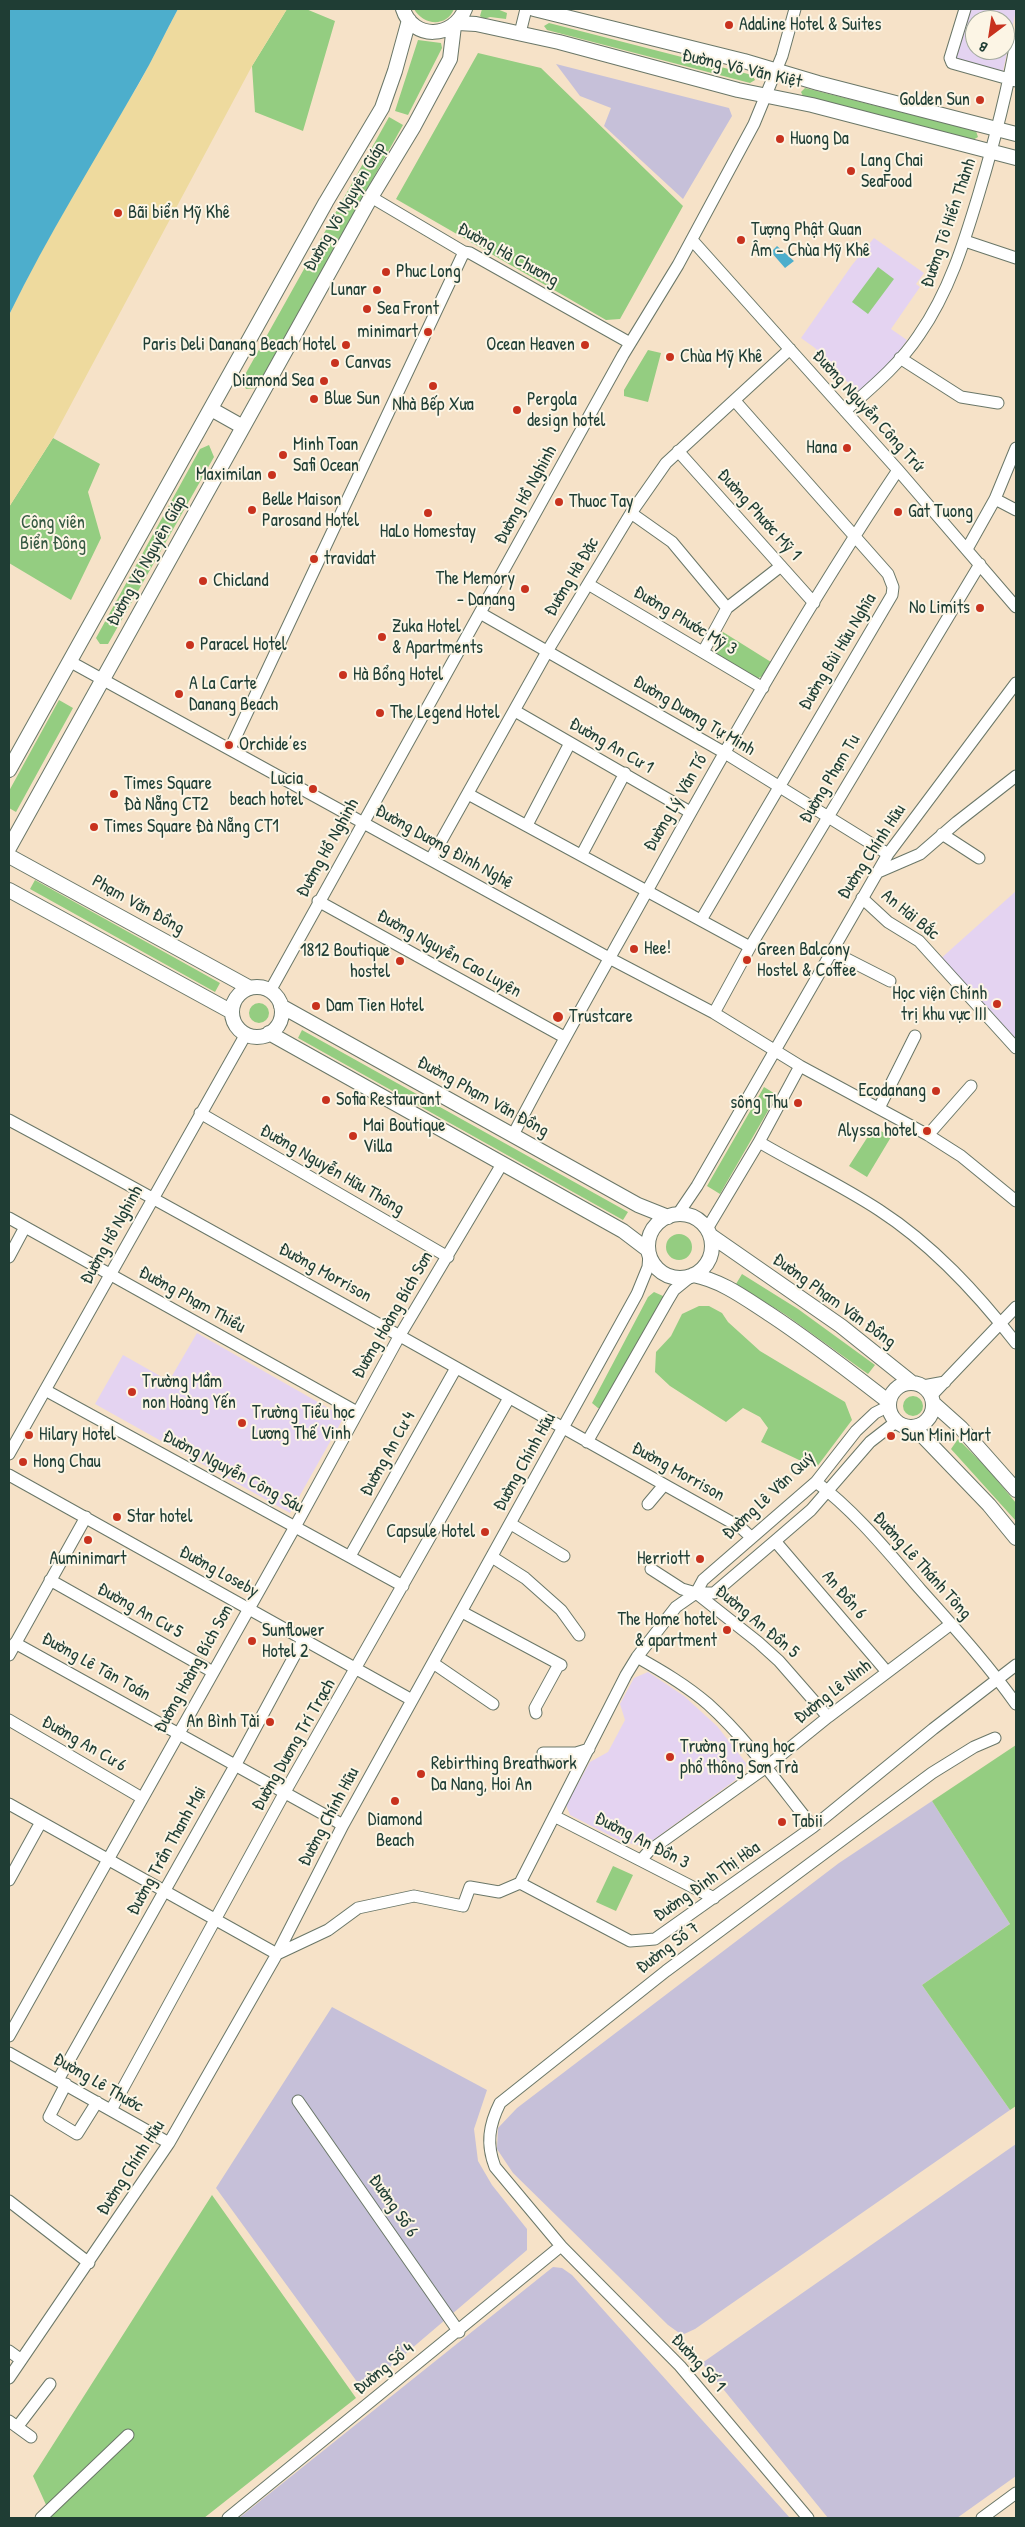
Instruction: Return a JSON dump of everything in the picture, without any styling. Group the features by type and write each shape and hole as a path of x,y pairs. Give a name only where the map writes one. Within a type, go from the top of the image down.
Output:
{"main road":[{"name":"Đường Võ Nguyên Giáp","path":"9,848 370,197 414,126 450,59 456,25 465,9"},
{"name":"Đường Võ Văn Kiệt","path":"534,9 777,70 818,83 1016,134"},
{"name":"Đường Võ Nguyên Giáp","path":"9,770 326,202 382,108 395,71 406,14"},
{"name":"Đường Võ Văn Kiệt","path":"406,14 416,27 430,32 445,31 456,25 476,24 520,33 738,90 766,95 1016,158"},
{"path":"211,409 243,427"},
{"name":"Phạm Văn Đồng","path":"9,856 250,988"},
{"path":"9,890 232,1012"},
{"path":"250,988 264,988 270,991 277,997 281,1006 281,1019 269,1033 254,1036 246,1034 234,1021 232,1012 239,994 250,988"},
{"name":"Đường Phạm Văn Đồng","path":"281,1006 638,1205 673,1216"},
{"path":"269,1033 623,1231 648,1252"},
{"path":"692,1276 706,1266 712,1251 708,1232 694,1218 673,1216 654,1227 650,1234 648,1252 652,1262 665,1274 673,1278 692,1276 717,1282 758,1306 838,1361 889,1404 897,1421 914,1426 988,1504 1016,1538"},
{"name":"Đường Phạm Văn Đồng","path":"708,1232 841,1326 925,1392 961,1428 1016,1490"},
{"path":"889,1404 896,1388 925,1392 928,1418 914,1426"}],"street":[{"path":"520,33 526,9"},
{"name":"Đường Hồ Nghinh","path":"270,991 630,343 692,240 754,124 777,70 795,9"},
{"path":"964,9 950,58 952,63 1012,80"},
{"name":"Đường Tô Hiến Thành","path":"845,411 918,338 936,309 965,241 1012,80 1016,42"},
{"name":"Đường Hà Chương","path":"370,197 630,343"},
{"name":"Đường Nguyễn Công Trứ","path":"692,240 898,470 1016,607"},
{"path":"965,241 1016,258"},
{"path":"230,749 469,251"},
{"name":"Đường Hà Đặc","path":"431,859 548,650 631,513 666,463 790,349"},
{"path":"900,358 961,397 998,403"},
{"name":"Đường Bùi Hữu Nghĩa","path":"701,920 892,595 894,587 888,574 854,538 735,401"},
{"path":"967,549 995,499 1016,448"},
{"name":"Đường Phước Mỹ 1","path":"678,451 814,603"},
{"name":"Đường Lý Văn Tố","path":"513,1135 564,1037 724,753 814,603 898,470"},
{"path":"995,499 1016,510"},
{"path":"631,513 672,542 727,608"},
{"name":"Đường Phạm Tu","path":"714,1013 750,947 980,564"},
{"path":"703,652 727,608 781,566"},
{"name":"Đường Phước Mỹ 3","path":"588,584 763,688"},
{"name":"Đường Dương Tự Minh","path":"480,613 548,650 724,753 888,854"},
{"name":"Đường Dương Đình Nghệ","path":"69,661 609,958 714,1013 774,1050"},
{"name":"Đường Chính Hữu","path":"673,1216 697,1186 888,854 1016,683"},
{"name":"Đường An Cư 1","path":"515,711 626,773 690,812"},
{"path":"528,825 570,743"},
{"path":"582,854 626,773"},
{"path":"876,873 920,854 942,834 1016,776"},
{"path":"468,794 582,854 750,947"},
{"path":"942,834 979,858"},
{"name":"An Hải Bắc","path":"862,898 888,922 919,941 1016,1048"},
{"name":"Đường Nguyễn Cao Luyện","path":"318,902 564,1037"},
{"path":"831,951 890,981"},
{"name":"Đường Hồ Nghinh","path":"9,1454 246,1034"},
{"path":"879,1108 915,1036"},
{"path":"774,1050 928,1135 961,1156 1016,1201"},
{"path":"708,1232 800,1066"},
{"path":"928,1135 971,1086"},
{"name":"Đường Nguyễn Hữu Thông","path":"200,1113 448,1256"},
{"name":"Đường Morrison","path":"9,1120 153,1197 400,1335 740,1527 751,1537"},
{"path":"759,1142 879,1210 921,1242 958,1276 1000,1322 1016,1343"},
{"name":"Đường Hoàng Bích Sơn","path":"9,2036 296,1525 400,1335 502,1164"},
{"name":"Đường Phạm Thiều","path":"9,1218 358,1412"},
{"path":"9,1257 25,1227"},
{"name":"Đường Chính Hữu","path":"9,2378 20,2358 89,2263 170,2143 277,1954 343,1825 564,1429 641,1286 648,1267 648,1252"},
{"path":"587,1442 674,1290 692,1276"},
{"path":"925,1392 945,1382 1016,1307"},
{"name":"Đường An Cư 4","path":"350,1556 456,1368"},
{"name":"Đường Nguyễn Công Sáu","path":"45,1390 296,1525 403,1586"},
{"name":"Đường Dương Trí Trạch","path":"111,2110 285,1792 357,1669 509,1398"},
{"name":"Đường Lê Văn Quý","path":"520,1883 637,1657 676,1607 696,1593 703,1580 816,1482 856,1430 875,1413 889,1404"},
{"name":"Đường Lê Văn Quý","path":"696,1593 714,1593 775,1541 811,1510 870,1442 897,1421"},
{"name":"Đường Loseby","path":"9,1475 412,1700"},
{"name":"Đường Lê Thánh Tông","path":"816,1482 828,1491 886,1550 998,1678 1016,1704"},
{"path":"648,1504 664,1485"},
{"path":"9,1655 86,1518"},
{"path":"511,1524 564,1556"},
{"name":"An Đồn 6","path":"775,1541 887,1672"},
{"path":"492,1557 525,1578 561,1610 579,1635"},
{"name":"Đường An Đồn 5","path":"651,1569 682,1589 696,1593 779,1661 828,1717"},
{"name":"Đường An Cư 5","path":"50,1580 213,1672"},
{"path":"462,1612 560,1664 535,1708 536,1713"},
{"name":"Đường Lê Ninh","path":"642,1860 650,1851 766,1768 828,1717 951,1624"},
{"name":"Đường Trần Thanh Mại","path":"97,2102 77,2134 49,2117 62,2082 304,1638"},
{"name":"Đường Lê Tân Toán","path":"15,1643 179,1732 343,1825"},
{"path":"637,1657 672,1677 708,1705 766,1768 813,1827"},
{"path":"433,1663 492,1704"},
{"name":"Đường Đinh Thị Hòa","path":"520,1883 630,1941 654,1940 813,1827 1016,1665"},
{"name":"Đường An Cư 6","path":"9,1720 142,1798"},
{"name":"Đường Số 7","path":"558,2242 495,2167 490,2153 489,2133 500,2103 666,1971 932,1773 974,1747 995,1738"},
{"path":"543,1753 576,1753 589,1750"},
{"path":"9,1804 277,1954 328,1930 358,1908 414,1896 463,1906 470,1887 499,1892 520,1883"},
{"name":"Đường An Đồn 3","path":"554,1816 714,1898"},
{"path":"9,1880 41,1822"},
{"name":"Đường Lê Thước","path":"9,2053 170,2143"},
{"name":"Đường Số 6","path":"298,2101 459,2332"},
{"path":"9,2201 89,2263"},
{"name":"Đường Số 4","path":"228,2518 459,2332 558,2242"},
{"name":"Đường Số 1","path":"558,2242 680,2366 808,2518"},
{"path":"9,2351 20,2358"},
{"path":"31,2437 13,2424 50,2384"},
{"path":"41,2518 128,2436"},
{"path":"982,2518 1016,2493"}],"shaded area":[{"path":"967,9 1016,10 1015,15 1015,10 967,10"},
{"path":"965,17 965,60 1005,60 1002,76 954,63"},
{"path":"556,64 729,108 732,116 683,199 604,126 611,108 580,96"},
{"path":"874,238 924,273 916,284 920,287 891,329 907,340 892,363 863,394 852,387 815,348 801,338 852,265"},
{"name":"Học viện Chính trị khu vực III","path":"1016,891 1016,1047 938,961"},
{"name":"Trường Tiểu học Lương Thế Vinh","path":"197,1333 344,1417 290,1513 95,1404 123,1355 169,1381"},
{"name":"Trường Trung học phổ thông Sơn Trà","path":"648,1672 684,1696 717,1726 746,1763 745,1773 649,1843 637,1845 621,1841 570,1815 566,1805 590,1762 608,1752 625,1720 620,1704 634,1678"},
{"path":"932,1801 1010,1924 922,1985 1010,2110 695,2329 682,2335 668,2325 513,2173 497,2149 498,2128 517,2108 839,1863"},
{"path":"332,2007 487,2090 474,2129 478,2161 492,2185 527,2229 527,2250 363,2390 216,2188"},
{"path":"1016,2144 1016,2476 957,2518 828,2518 702,2363"},
{"path":"553,2267 562,2268 572,2275 790,2518 239,2518"}],"green space":[{"path":"287,9 306,9 335,21 303,131 255,112 252,66"},
{"path":"414,9 454,9 446,19 434,22 423,18"},
{"path":"482,9 497,9 507,13 506,19 490,17 484,19 480,16"},
{"path":"549,23 752,75 755,80 750,83 547,30 544,26"},
{"path":"418,40 441,43 442,48 408,115 395,111"},
{"path":"478,53 541,68 683,206 620,319 606,320 396,199"},
{"path":"805,88 976,131 978,137 973,140 803,96 801,92"},
{"path":"389,117 403,125 256,388 246,389 242,380"},
{"path":"878,267 894,279 868,314 852,302"},
{"path":"648,350 661,353 648,402 624,396 624,390"},
{"name":"Công viên Biển Đông","path":"53,438 100,464 88,492 101,538 71,600 9,563 9,507"},
{"path":"209,445 214,457 108,644 100,644 96,638 200,449"},
{"path":"723,632 771,662 764,675 755,680 716,656 715,647"},
{"path":"59,700 73,708 16,812 9,808 9,791"},
{"path":"35,880 220,983 215,992 30,889"},
{"path":"259,1003 266,1006 269,1013 266,1020 259,1023 252,1020 249,1013 252,1006"},
{"path":"302,1030 628,1212 623,1220 298,1038"},
{"path":"764,1087 777,1095 720,1194 707,1186"},
{"path":"874,1127 891,1137 867,1177 849,1166"},
{"path":"679,1234 688,1238 692,1247 688,1256 679,1260 670,1256 666,1247 670,1238"},
{"path":"742,1274 798,1309 875,1365 868,1374 786,1315 736,1284"},
{"path":"654,1292 663,1296 664,1300 604,1409 598,1408 592,1403 648,1297"},
{"path":"699,1306 709,1306 722,1313 728,1322 760,1351 845,1402 852,1420 816,1468 761,1442 768,1428 760,1417 743,1408 726,1422 670,1386 655,1372 656,1352 671,1336 682,1314"},
{"path":"913,1396 920,1399 923,1406 920,1413 913,1416 906,1413 903,1406 906,1399"},
{"path":"958,1439 987,1468 1016,1503 1016,1521 951,1449"},
{"path":"1016,1745 1016,2106 1010,2110 922,1985 1010,1924 932,1801"},
{"path":"613,1866 633,1875 616,1911 596,1902"},
{"path":"212,2195 356,2398 204,2518 52,2518 33,2476"}],"sand":[{"name":"Bãi biển Mỹ Khê","path":"178,9 287,9 252,66 53,438 9,507 9,315 34,265 92,161 140,82"}],"water":[{"path":"9,9 178,9 144,74 72,198 9,315"},
{"path":"777,246 794,261 785,268 771,252"}],"place":[{"name":"Adaline Hotel & Suites","path":"729,25"},
{"name":"Golden Sun","path":"980,100"},
{"name":"Huong Da","path":"780,139"},
{"name":"Lang Chai SeaFood","path":"851,171"},
{"name":"Bãi biển Mỹ Khê","path":"118,213"},
{"name":"Tượng Phật Quan Âm - Chùa Mỹ Khê","path":"741,240"},
{"name":"Phuc Long","path":"386,272"},
{"name":"Lunar","path":"377,290"},
{"name":"Sea Front","path":"367,309"},
{"name":"minimart","path":"428,332"},
{"name":"Paris Deli Danang Beach Hotel","path":"346,345"},
{"name":"Ocean Heaven","path":"585,345"},
{"name":"Chùa Mỹ Khê","path":"670,357"},
{"name":"Canvas","path":"335,363"},
{"name":"Diamond Sea","path":"324,381"},
{"name":"Nhà Bếp Xưa","path":"433,386"},
{"name":"Blue Sun","path":"314,399"},
{"name":"Pergola design hotel","path":"517,410"},
{"name":"Hana","path":"847,448"},
{"name":"Minh Toan Safi Ocean","path":"283,455"},
{"name":"Maximilan","path":"272,475"},
{"name":"Thuoc Tay","path":"559,502"},
{"name":"Belle Maison Parosand Hotel","path":"252,510"},
{"name":"Gat Tuong","path":"898,512"},
{"name":"HaLo Homestay","path":"428,513"},
{"name":"travidat","path":"314,559"},
{"name":"Chicland","path":"203,581"},
{"name":"The Memory - Danang","path":"525,589"},
{"name":"No Limits","path":"980,608"},
{"name":"Zuka Hotel & Apartments","path":"382,637"},
{"name":"Paracel Hotel","path":"190,645"},
{"name":"Hà Bổng Hotel","path":"343,675"},
{"name":"A La Carte Danang Beach","path":"179,694"},
{"name":"The Legend Hotel","path":"380,713"},
{"name":"Orchide’es","path":"229,745"},
{"name":"Lucia beach hotel","path":"313,789"},
{"name":"Times Square Đà Nẵng CT2","path":"114,794"},
{"name":"Times Square Đà Nẵng CT1","path":"94,827"},
{"name":"Hee!","path":"634,949"},
{"name":"Green Balcony Hostel & Coffee","path":"747,960"},
{"name":"1812 Boutique hostel","path":"400,961"},
{"name":"Học viện Chính trị khu vực III","path":"997,1004"},
{"name":"Dam Tien Hotel","path":"316,1006"},
{"name":"Trustcare","path":"558,1017"},
{"name":"Ecodanang","path":"936,1091"},
{"name":"Sofia Restaurant","path":"326,1100"},
{"name":"sông Thu","path":"798,1103"},
{"name":"Alyssa hotel","path":"927,1131"},
{"name":"Mai Boutique Villa","path":"353,1136"},
{"name":"Trường Mầm non Hoàng Yến","path":"132,1392"},
{"name":"Trường Tiểu học Lương Thế Vinh","path":"242,1423"},
{"name":"Hilary Hotel","path":"29,1435"},
{"name":"Sun Mini Mart","path":"891,1436"},
{"name":"Hong Chau","path":"23,1462"},
{"name":"Star hotel","path":"117,1517"},
{"name":"Capsule Hotel","path":"485,1532"},
{"name":"Auminimart","path":"88,1540"},
{"name":"Herriott","path":"700,1559"},
{"name":"The Home hotel & apartment","path":"727,1630"},
{"name":"Sunflower Hotel 2","path":"252,1641"},
{"name":"An Bình Tài","path":"270,1722"},
{"name":"Trường Trung học phổ thông Sơn Trà","path":"670,1757"},
{"name":"Rebirthing Breathwork Da Nang, Hoi An","path":"421,1774"},
{"name":"Diamond Beach","path":"395,1801"},
{"name":"Tabii","path":"782,1822"}]}
